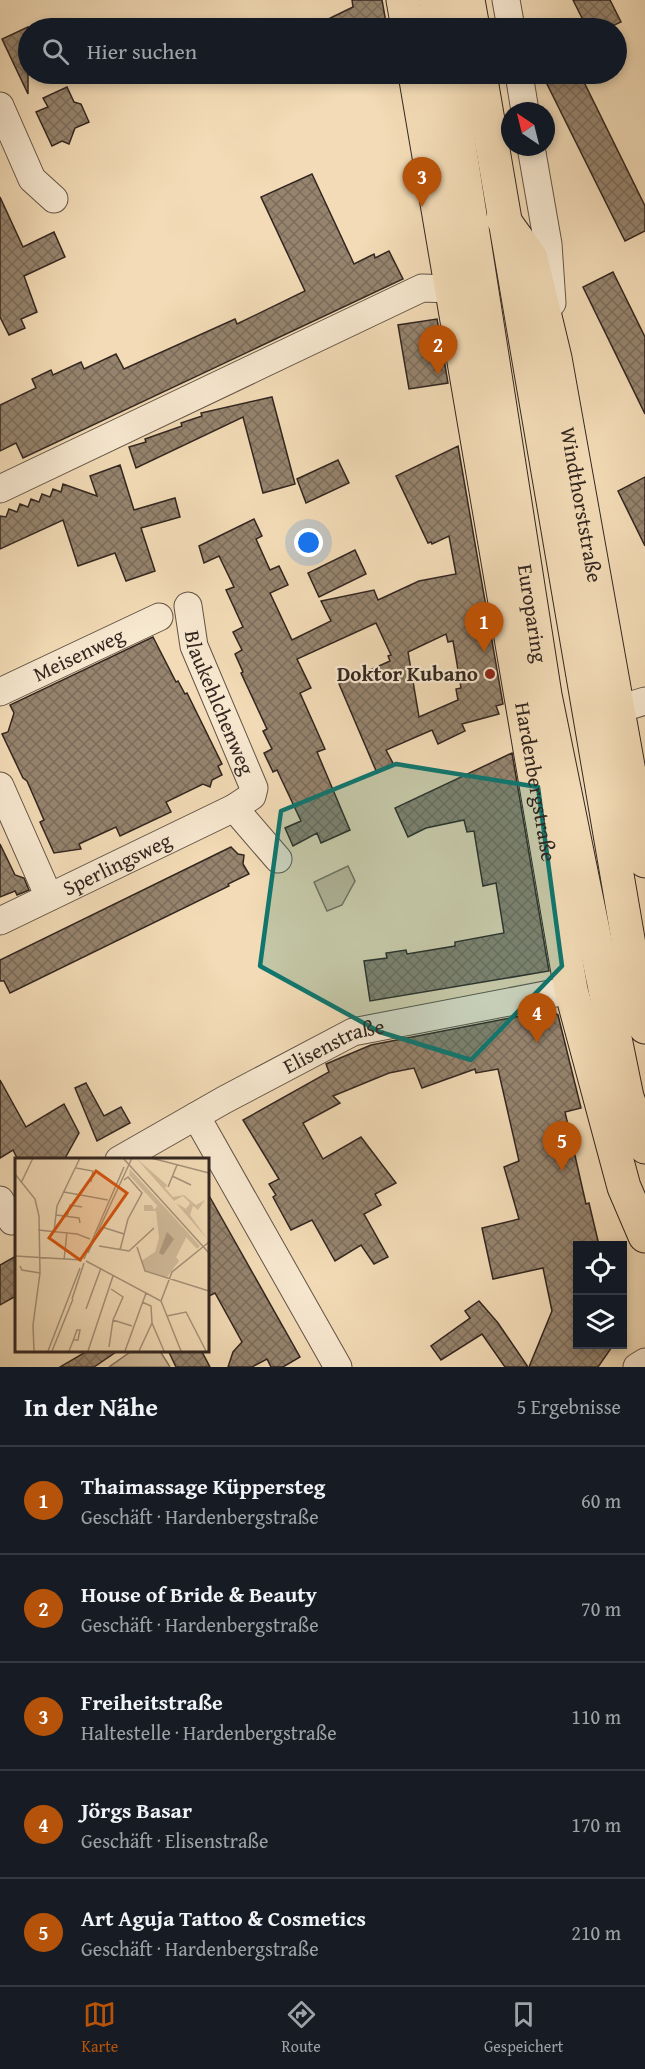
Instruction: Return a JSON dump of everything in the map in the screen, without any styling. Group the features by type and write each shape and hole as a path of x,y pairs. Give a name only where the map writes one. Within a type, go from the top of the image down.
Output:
{"main road":[{"path":"403,0 406,18"},
{"path":"436,0 439,18"},
{"path":"468,0 471,18"},
{"name":"Hardenbergstraße","path":"417,84 571,990 624,1187 645,1236"},
{"name":"Europaring","path":"450,84 545,695 627,1097 645,1147"},
{"name":"Europaring","path":"482,84 634,980 645,1027"},
{"path":"503,219 531,258 555,358"},
{"name":"Windthorststraße","path":"555,358 632,705 645,861"}],"street":[{"path":"506,0 509,18"},
{"path":"521,84 524,102"},
{"path":"0,106 32,179 54,199"},
{"name":"Windthorststraße","path":"533,156 549,254 555,358"},
{"path":"0,489 422,288 451,289"},
{"name":"Blaukehlchenweg","path":"188,606 194,646 254,788 243,802"},
{"name":"Meisenweg","path":"0,692 159,617"},
{"path":"0,786 49,897"},
{"path":"243,802 278,859"},
{"name":"Sperlingsweg","path":"0,921 243,802"},
{"name":"Elisenstraße","path":"122,1158 354,1032 571,990"},
{"path":"196,1116 338,1367"},
{"path":"637,1367 645,1362"}],"highlighted area":[{"path":"396,764 538,787 562,966 471,1060 380,1032 260,966 281,811"}],"shaded area":[{"path":"348,866 355,881 342,905 327,911 314,882"},
{"path":"130,1352 161,1352 170,1367 109,1367"}],"building":[{"path":"352,0 382,0 385,18 330,18 353,7"},
{"path":"573,0 610,0 619,18 582,18"},
{"path":"18,32 18,73 2,39"},
{"path":"23,84 28,84 28,94"},
{"path":"547,84 585,84 645,206 645,231 625,241"},
{"path":"67,87 74,102 81,104 89,122 75,128 69,144 62,141 52,146 36,112 48,107 43,98"},
{"path":"312,174 354,264 374,254 375,258 389,251 403,279 23,458 16,443 0,451 0,405 36,388 32,379 51,370 53,375 81,362 84,369 116,354 124,369 235,319 237,324 305,291 261,197"},
{"path":"0,197 23,247 54,232 65,257 24,276 37,312 21,319 25,328 9,335 0,317"},
{"path":"613,272 645,337 645,414 583,287"},
{"path":"437,319 448,383 409,389 398,325"},
{"path":"272,397 295,484 263,493 243,417 136,468 129,447 182,426 181,423 202,416 201,413"},
{"path":"458,446 503,704 496,706 499,714 462,724 465,731 438,744 432,730 386,750 394,765 377,773 339,684 390,661 388,656 391,655 376,623 297,659 311,688 300,693 325,749 317,752 350,830 321,843 317,833 293,846 285,828 301,821 277,770 273,772 264,753 272,749 263,731 267,729 241,673 243,672 235,654 242,650 233,632 243,627 226,590 234,587 219,556 204,563 199,546 254,519 262,536 256,539 270,570 279,566 288,585 270,593 292,640 331,621 321,601 374,590 378,600 419,581 456,574 449,536 432,544 428,543 396,476","holes":["446,634 448,642 453,641 456,658 461,688 456,689 458,700 419,717 408,652"]},
{"path":"338,460 349,483 306,503 297,479"},
{"path":"120,465 134,510 175,498 180,517 141,528 155,571 126,581 115,553 78,566 63,520 0,549 0,516 6,517 9,509 17,512 20,504 28,507 31,499 39,502 42,494 50,497 53,489 61,492 63,484 97,496 90,476"},
{"path":"645,477 645,546 618,491"},
{"path":"355,550 366,574 319,597 308,573"},
{"path":"153,637 176,682 178,681 185,694 187,693 222,764 218,766 222,775 212,780 210,787 203,784 166,802 171,812 120,836 116,827 79,844 81,849 54,853 40,822 44,820 27,781 23,778 2,734 8,732 14,713 10,705"},
{"path":"512,753 549,971 370,1001 364,961 387,958 386,953 406,950 407,954 455,946 455,942 504,933 496,883 483,886 474,831 467,832 464,820 426,828 408,837 395,808"},
{"path":"0,844 15,875 24,878 29,890 17,895 15,891 0,897"},
{"path":"231,847 238,854 244,855 243,864 249,874 228,884 229,886 10,993 4,981 0,981 0,960"},
{"path":"551,1010 558,1015 581,1108 565,1112 586,1204 589,1203 598,1241 573,1241 573,1349 611,1349 598,1367 529,1367 552,1311 543,1268 493,1279 482,1228 519,1219 504,1167 519,1161 498,1069 476,1073 475,1069 422,1088 414,1068 389,1073 333,1096 340,1103 303,1123 323,1159 361,1137 396,1183 375,1194 381,1205 364,1214 388,1257 374,1264 361,1245 335,1261 312,1220 291,1230 273,1197 276,1195 269,1184 279,1179 243,1120 329,1072 326,1064 371,1045"},
{"path":"0,1080 26,1127 64,1104 79,1133 65,1158 17,1158 13,1150 0,1158"},
{"path":"86,1083 104,1116 121,1107 130,1123 97,1141 75,1088"},
{"path":"208,1194 300,1357 283,1367 271,1367 267,1359 252,1367 228,1367 233,1352 242,1342 215,1293 208,1296"},
{"path":"15,1257 15,1297 0,1305 0,1265"},
{"path":"479,1301 498,1323 528,1367 505,1367 482,1334 441,1360 431,1346 470,1318 465,1311"},
{"path":"86,1352 116,1352 94,1367 60,1367"},
{"path":"169,1352 202,1352 210,1367 176,1367"}],"place":[{"name":"Freiheitstraße","path":"422,207"},
{"name":"House of Bride & Beauty","path":"438,375"},
{"name":"Thaimassage Küppersteg","path":"484,652"},
{"name":"Doktor Kubano","path":"490,674"},
{"name":"Jörgs Basar","path":"537,1043"},
{"name":"Art Aguja Tattoo & Cosmetics","path":"562,1171"}]}
